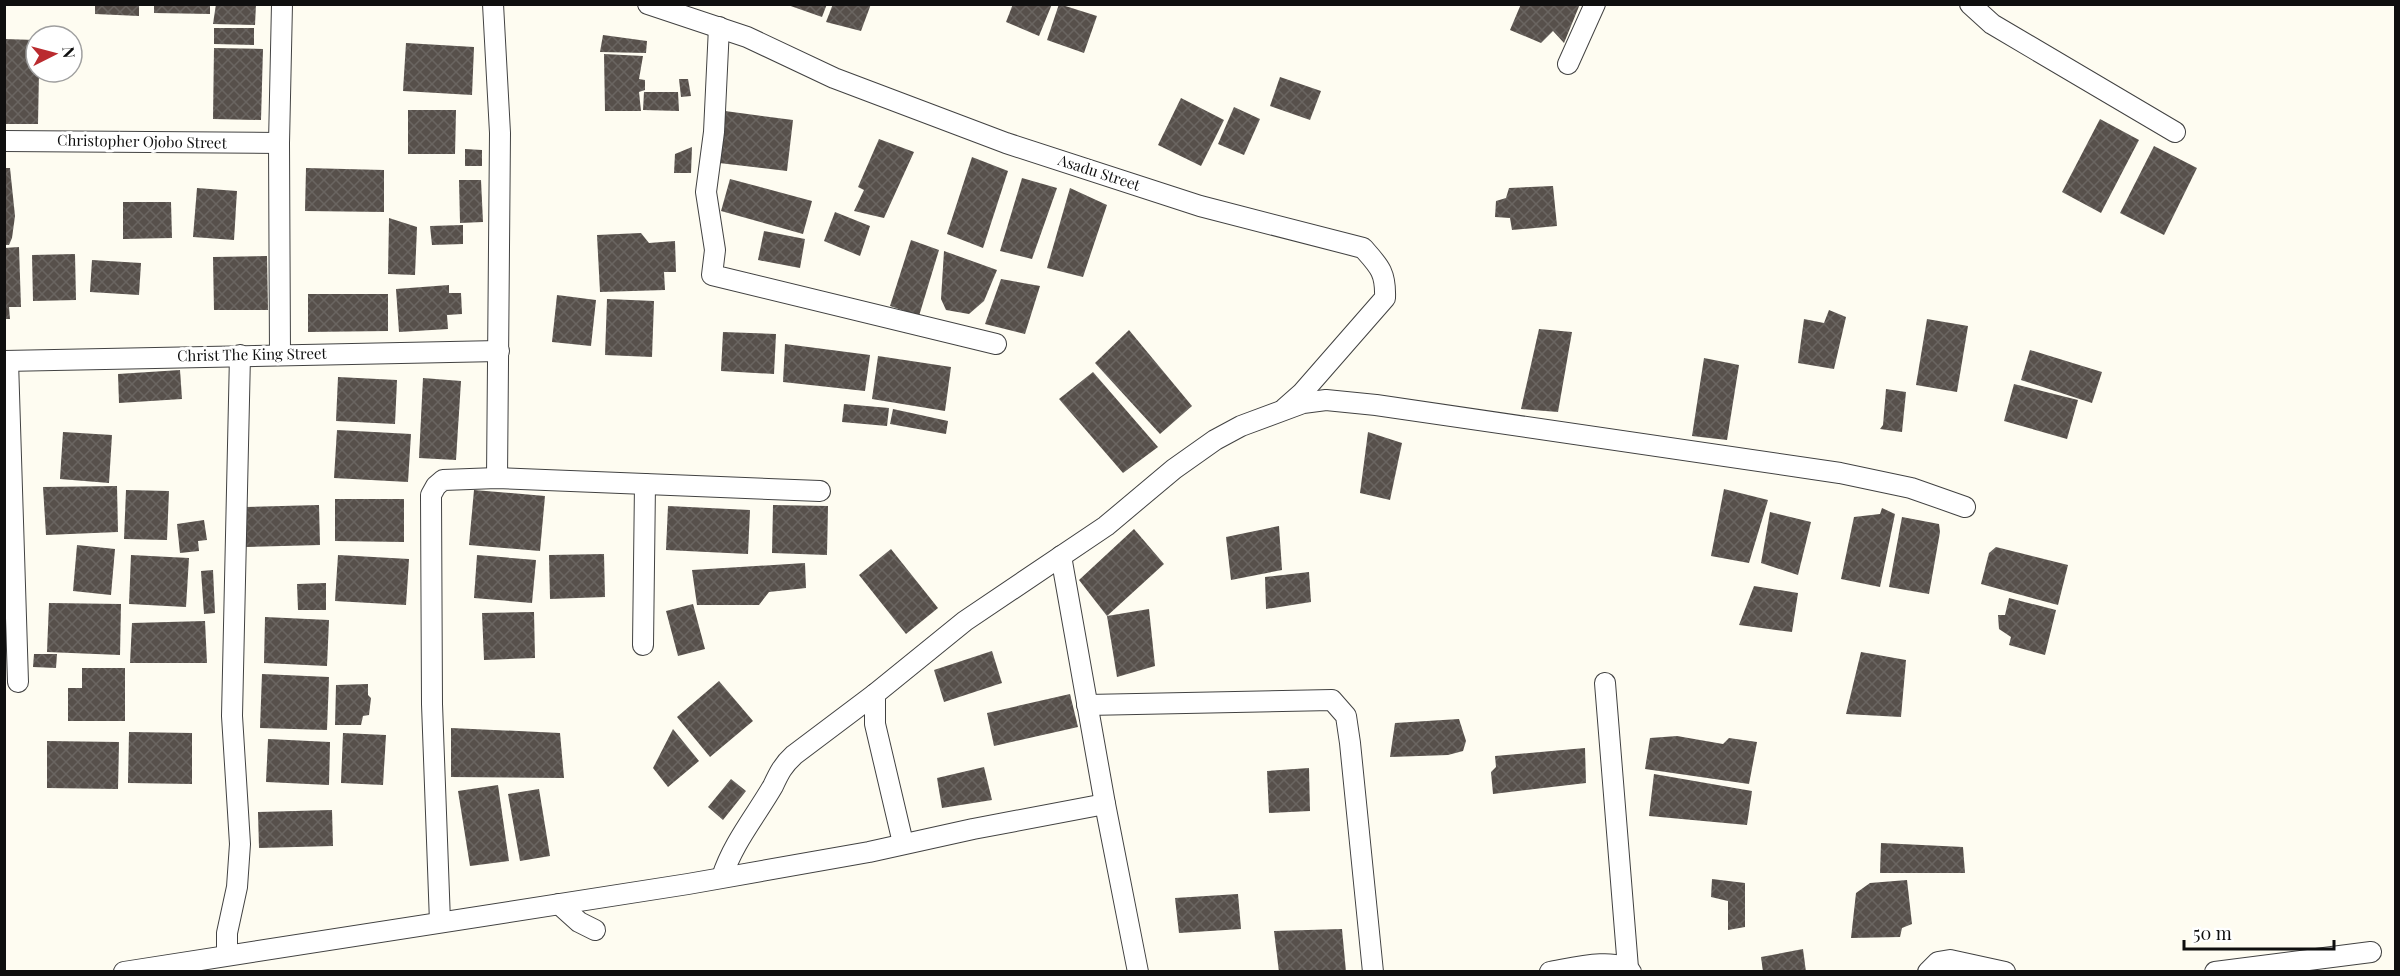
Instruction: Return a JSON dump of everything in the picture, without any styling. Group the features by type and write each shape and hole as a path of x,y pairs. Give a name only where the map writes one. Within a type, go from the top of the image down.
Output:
{"street":[{"path":"280,355 279,143 282,4"},
{"path":"493,4 500,133 497,478"},
{"name":"Asadu Street","path":"648,4 747,37 834,78 1006,143 1200,206 1363,248 1379,266 1386,279 1385,298 1302,393 1285,408"},
{"path":"1568,64 1595,4"},
{"path":"1970,4 2001,30 2175,132"},
{"path":"719,27 714,132 706,192 715,250 712,275 996,344"},
{"name":"Christopher Ojobo Street","path":"4,141 279,143"},
{"name":"Christ The King Street","path":"6,361 499,351"},
{"path":"227,954 227,933 237,887 240,844 232,716 240,355"},
{"path":"6,361 18,682"},
{"path":"722,877 730,852 773,785 782,766 964,621 1106,526 1174,469 1215,440 1241,426 1285,408 1326,400 1387,406 1840,473 1911,488 1965,507"},
{"path":"440,922 432,704 431,495 436,486 444,480 497,478 820,491"},
{"path":"643,645 645,484"},
{"path":"1061,555 1104,804 1138,972"},
{"path":"1550,972 1605,963 1629,970 1605,683"},
{"path":"875,694 875,724 903,843"},
{"path":"1087,705 1332,700 1346,716 1373,972"},
{"path":"124,972 227,954 559,904 869,852 903,843 1104,804"},
{"path":"559,904 579,922 595,930"},
{"path":"2215,972 2371,952"},
{"path":"1928,972 1938,962 1950,960 2006,972"}],"building":[{"path":"154,4 210,4 210,14 154,13"},
{"path":"216,4 256,4 255,25 213,24"},
{"path":"785,4 827,4 822,17"},
{"path":"833,4 871,4 861,31 826,22"},
{"path":"1013,4 1052,4 1039,36 1006,22"},
{"path":"1059,4 1097,16 1084,53 1047,40"},
{"path":"1521,4 1580,4 1564,43 1553,31 1541,43 1510,30"},
{"path":"95,5 139,5 139,16 95,14"},
{"path":"214,28 254,28 254,45 214,44"},
{"path":"603,35 647,41 646,53 600,52"},
{"path":"4,39 24,40 24,84 39,84 38,124 4,124"},
{"path":"406,43 474,47 472,95 403,91"},
{"path":"214,48 263,49 261,120 213,119"},
{"path":"604,54 643,56 639,79 645,80 645,90 639,92 641,111 605,111"},
{"path":"1280,77 1321,91 1310,120 1270,106"},
{"path":"679,79 688,79 691,96 681,97"},
{"path":"644,92 678,92 679,111 643,110"},
{"path":"1181,98 1224,120 1201,166 1158,145"},
{"path":"1234,107 1260,119 1244,155 1218,144"},
{"path":"408,110 456,110 455,154 408,154"},
{"path":"725,111 793,120 787,171 719,163"},
{"path":"2100,119 2139,140 2101,213 2062,192"},
{"path":"879,139 914,152 884,218 854,211 864,190 858,187"},
{"path":"2154,146 2197,168 2164,235 2120,213"},
{"path":"692,147 691,173 674,173 675,154"},
{"path":"465,149 482,150 482,166 465,166"},
{"path":"972,157 1008,171 983,248 947,234"},
{"path":"4,168 10,168 15,216 9,245 4,245"},
{"path":"306,168 384,170 384,212 305,211"},
{"path":"1022,178 1057,188 1032,259 1000,251"},
{"path":"730,179 812,201 803,234 721,211"},
{"path":"459,180 481,180 483,222 460,223"},
{"path":"1553,186 1557,226 1512,230 1510,218 1495,217 1496,201 1506,198 1509,188"},
{"path":"197,188 237,191 234,240 193,237"},
{"path":"1070,188 1107,205 1083,277 1047,268"},
{"path":"123,202 171,202 172,238 123,239"},
{"path":"835,212 870,226 860,256 824,241"},
{"path":"389,218 417,227 415,275 388,274"},
{"path":"463,225 463,244 432,245 430,226"},
{"path":"764,231 805,239 800,268 758,260"},
{"path":"641,233 649,243 675,241 676,272 664,272 665,290 600,292 597,235"},
{"path":"911,240 939,250 919,316 890,306"},
{"path":"19,247 21,307 9,307 10,319 4,319 4,248"},
{"path":"944,251 997,270 984,301 969,314 946,310 941,299"},
{"path":"75,254 76,300 33,301 32,255"},
{"path":"267,256 268,310 214,310 213,257"},
{"path":"92,260 141,263 139,295 90,292"},
{"path":"1001,279 1040,286 1025,334 985,324"},
{"path":"449,285 449,293 461,293 462,314 447,315 448,329 399,332 396,289"},
{"path":"308,294 388,294 388,331 308,332"},
{"path":"557,295 596,300 591,346 552,342"},
{"path":"607,299 654,301 652,357 605,355"},
{"path":"1829,310 1846,317 1834,369 1798,363 1804,319 1824,323"},
{"path":"1927,319 1968,326 1957,392 1916,385"},
{"path":"1539,329 1572,332 1558,412 1521,409"},
{"path":"1129,330 1192,406 1160,434 1095,363"},
{"path":"723,332 776,334 774,374 721,371"},
{"path":"785,344 870,355 865,391 783,382"},
{"path":"2030,350 2102,372 2092,403 2021,380"},
{"path":"878,356 951,367 945,411 872,399"},
{"path":"1704,358 1739,365 1727,440 1692,436"},
{"path":"180,370 182,399 119,403 118,374"},
{"path":"1093,372 1158,447 1123,473 1059,399"},
{"path":"338,377 397,380 395,424 336,421"},
{"path":"423,378 461,381 456,460 419,458"},
{"path":"2014,384 2078,400 2067,439 2004,421"},
{"path":"1886,389 1906,392 1902,432 1880,429 1883,425"},
{"path":"844,404 889,408 887,426 842,422"},
{"path":"893,409 948,421 946,434 890,424"},
{"path":"337,430 411,434 408,482 334,478"},
{"path":"63,432 112,435 109,483 60,479"},
{"path":"1368,432 1402,443 1390,500 1360,493"},
{"path":"117,486 118,532 46,535 43,487"},
{"path":"1724,489 1768,500 1749,563 1711,556"},
{"path":"126,490 169,491 167,540 124,539"},
{"path":"474,490 545,496 540,551 469,545"},
{"path":"335,499 404,499 404,542 335,541"},
{"path":"319,505 320,545 246,547 245,507"},
{"path":"773,505 828,506 827,555 772,553"},
{"path":"668,506 750,510 748,554 666,550"},
{"path":"1882,508 1895,514 1880,587 1841,579 1854,517 1880,514"},
{"path":"1770,512 1811,522 1798,575 1761,563"},
{"path":"1902,517 1939,524 1940,532 1929,594 1889,587"},
{"path":"204,520 207,540 198,541 199,551 180,553 177,524"},
{"path":"1279,526 1282,570 1231,580 1226,537"},
{"path":"1134,529 1164,564 1107,616 1079,580"},
{"path":"77,545 115,549 111,595 73,591"},
{"path":"1996,547 2068,565 2058,605 1981,584 1989,553"},
{"path":"891,549 938,608 906,634 859,575"},
{"path":"604,554 605,597 550,599 549,555"},
{"path":"131,555 189,558 186,607 129,604"},
{"path":"338,555 409,559 406,605 335,601"},
{"path":"477,555 536,560 532,603 474,598"},
{"path":"805,563 806,588 769,592 759,605 697,605 692,570"},
{"path":"213,570 215,613 204,614 201,571"},
{"path":"1309,572 1311,602 1266,609 1265,577"},
{"path":"326,583 326,610 298,610 297,584"},
{"path":"1754,586 1798,593 1792,632 1739,625"},
{"path":"2009,598 2056,610 2045,655 2009,645 2011,637 1999,629 1998,615 2005,615"},
{"path":"49,603 121,604 120,655 47,652"},
{"path":"693,604 705,649 678,656 666,611"},
{"path":"1149,609 1155,666 1117,677 1107,616"},
{"path":"534,612 535,658 484,660 482,613"},
{"path":"265,617 329,620 327,666 264,663"},
{"path":"205,621 207,663 130,663 132,623"},
{"path":"992,651 1002,683 944,702 934,670"},
{"path":"1861,652 1906,660 1901,717 1846,714"},
{"path":"34,654 57,654 56,668 33,667"},
{"path":"82,668 125,668 125,721 68,721 68,688 82,688"},
{"path":"262,674 329,677 327,730 260,728"},
{"path":"719,681 753,721 710,757 677,717"},
{"path":"368,684 368,695 371,698 369,715 363,716 361,725 335,725 336,685"},
{"path":"1070,694 1078,727 994,746 987,713"},
{"path":"1459,719 1466,741 1463,751 1448,755 1390,757 1395,723"},
{"path":"451,728 560,733 564,778 451,777"},
{"path":"673,729 699,761 668,787 653,768"},
{"path":"129,732 192,733 192,784 128,783"},
{"path":"343,733 386,735 383,785 341,783"},
{"path":"1677,736 1723,744 1729,738 1757,742 1749,784 1645,769 1650,738"},
{"path":"268,739 330,742 329,785 266,782"},
{"path":"47,741 119,742 118,789 47,788"},
{"path":"1585,748 1586,783 1493,794 1491,772 1496,767 1495,756"},
{"path":"984,767 992,800 942,808 937,778"},
{"path":"1309,768 1310,811 1269,813 1267,771"},
{"path":"1654,774 1752,791 1747,825 1649,816"},
{"path":"731,779 746,791 723,820 708,807"},
{"path":"498,785 509,861 470,866 458,791"},
{"path":"539,789 550,856 520,861 508,794"},
{"path":"332,810 333,846 259,848 258,812"},
{"path":"1881,843 1963,847 1965,873 1880,873"},
{"path":"1712,879 1745,883 1745,927 1728,930 1728,901 1711,897"},
{"path":"1907,880 1912,924 1902,928 1900,937 1851,938 1856,893 1870,883"},
{"path":"1238,894 1241,929 1179,933 1175,898"},
{"path":"1342,929 1346,972 1279,972 1274,931"},
{"path":"1803,949 1806,972 1763,972 1761,957"}]}
